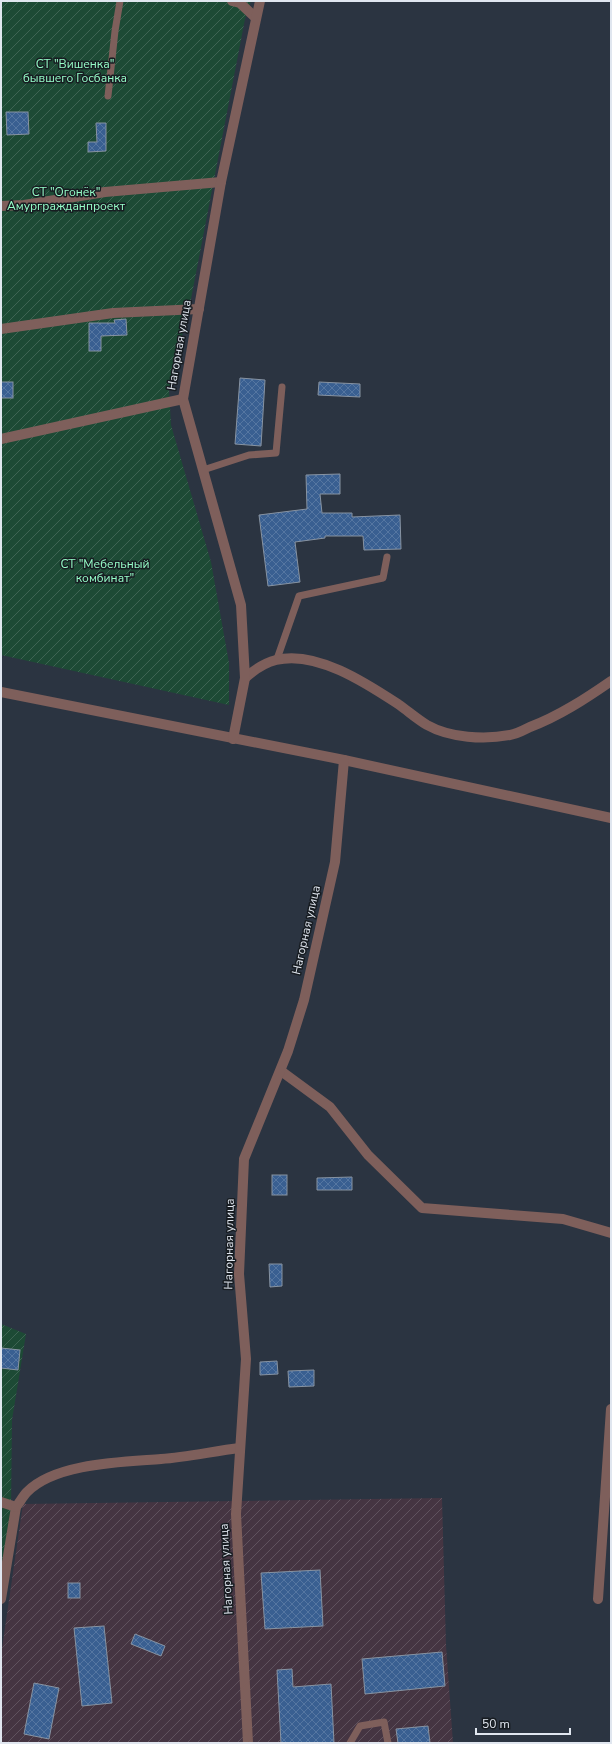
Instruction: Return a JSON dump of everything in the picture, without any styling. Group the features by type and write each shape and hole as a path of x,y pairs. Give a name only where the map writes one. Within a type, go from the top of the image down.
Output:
{"street":[{"path":"232,1 240,4 256,18"},
{"name":"Нагорная улица","path":"233,739 245,678 241,605 183,399 221,182 260,1"},
{"path":"1,206 24,205 105,192 221,182"},
{"path":"1,329 113,313 199,309"},
{"path":"1,439 183,399"},
{"path":"245,678 260,666 277,660 304,659 340,670 396,703 428,726 456,735 481,736 511,735 543,722 580,703 611,681"},
{"path":"1,692 344,760 611,818"},
{"name":"Нагорная улица","path":"248,1743 236,1514 246,1359 240,1274 244,1159 281,1071 304,1000 335,862 344,760"},
{"path":"281,1071 330,1107 368,1155 422,1208 563,1219 611,1233"},
{"path":"598,1599 611,1409"},
{"path":"1,1599 16,1507 27,1492 41,1481 65,1472 95,1465 162,1459 240,1448"},
{"path":"1,1502 16,1507"}],"lane":[{"path":"108,96 115,31 120,1"},
{"path":"203,470 249,455 276,453 282,387"},
{"path":"277,660 299,596 383,578 387,557"},
{"path":"350,1743 360,1726 384,1722 388,1743"}],"shaded area":[{"path":"442,1498 446,1645 453,1743 1,1743 1,1655 23,1504"}],"green space":[{"path":"1,1 251,1 245,19 191,299 169,389 171,425 211,562 229,663 229,705 1,655"},
{"path":"1,1324 26,1334 12,1420 11,1510 1,1574"}],"building":[{"path":"6,112 28,112 29,134 7,135"},
{"path":"96,123 106,123 106,151 88,152 88,142 97,142"},
{"path":"126,319 127,335 101,336 101,351 89,351 89,323 115,323 114,320"},
{"path":"240,378 265,380 261,446 235,444"},
{"path":"1,382 13,382 13,398 1,398"},
{"path":"319,382 360,384 360,397 318,395"},
{"path":"340,474 340,494 320,494 322,513 352,513 352,517 400,515 401,549 364,550 363,536 325,536 325,538 295,542 300,582 268,586 259,515 307,509 306,475"},
{"path":"272,1175 287,1175 287,1195 272,1195"},
{"path":"352,1177 352,1190 317,1190 317,1178"},
{"path":"269,1264 282,1264 282,1286 270,1287"},
{"path":"1,1348 20,1350 18,1370 1,1368"},
{"path":"277,1361 278,1374 260,1375 260,1362"},
{"path":"314,1370 314,1386 289,1387 288,1371"},
{"path":"320,1570 323,1626 265,1629 261,1573"},
{"path":"68,1583 80,1583 80,1598 68,1598"},
{"path":"104,1626 112,1703 82,1706 74,1628"},
{"path":"135,1634 165,1646 161,1656 131,1644"},
{"path":"442,1652 445,1686 365,1694 362,1659"},
{"path":"292,1669 293,1687 331,1684 334,1743 281,1743 277,1670"},
{"path":"34,1683 59,1688 49,1739 24,1734"},
{"path":"428,1726 430,1743 398,1743 396,1729"}],"park label":[{"name":"СТ \"Вишенка\" бывшего Госбанка","path":"75,71"},
{"name":"СТ \"Огонёк\" Амургражданпроект","path":"66,199"},
{"name":"СТ \"Мебельный комбинат\"","path":"105,571"}]}
